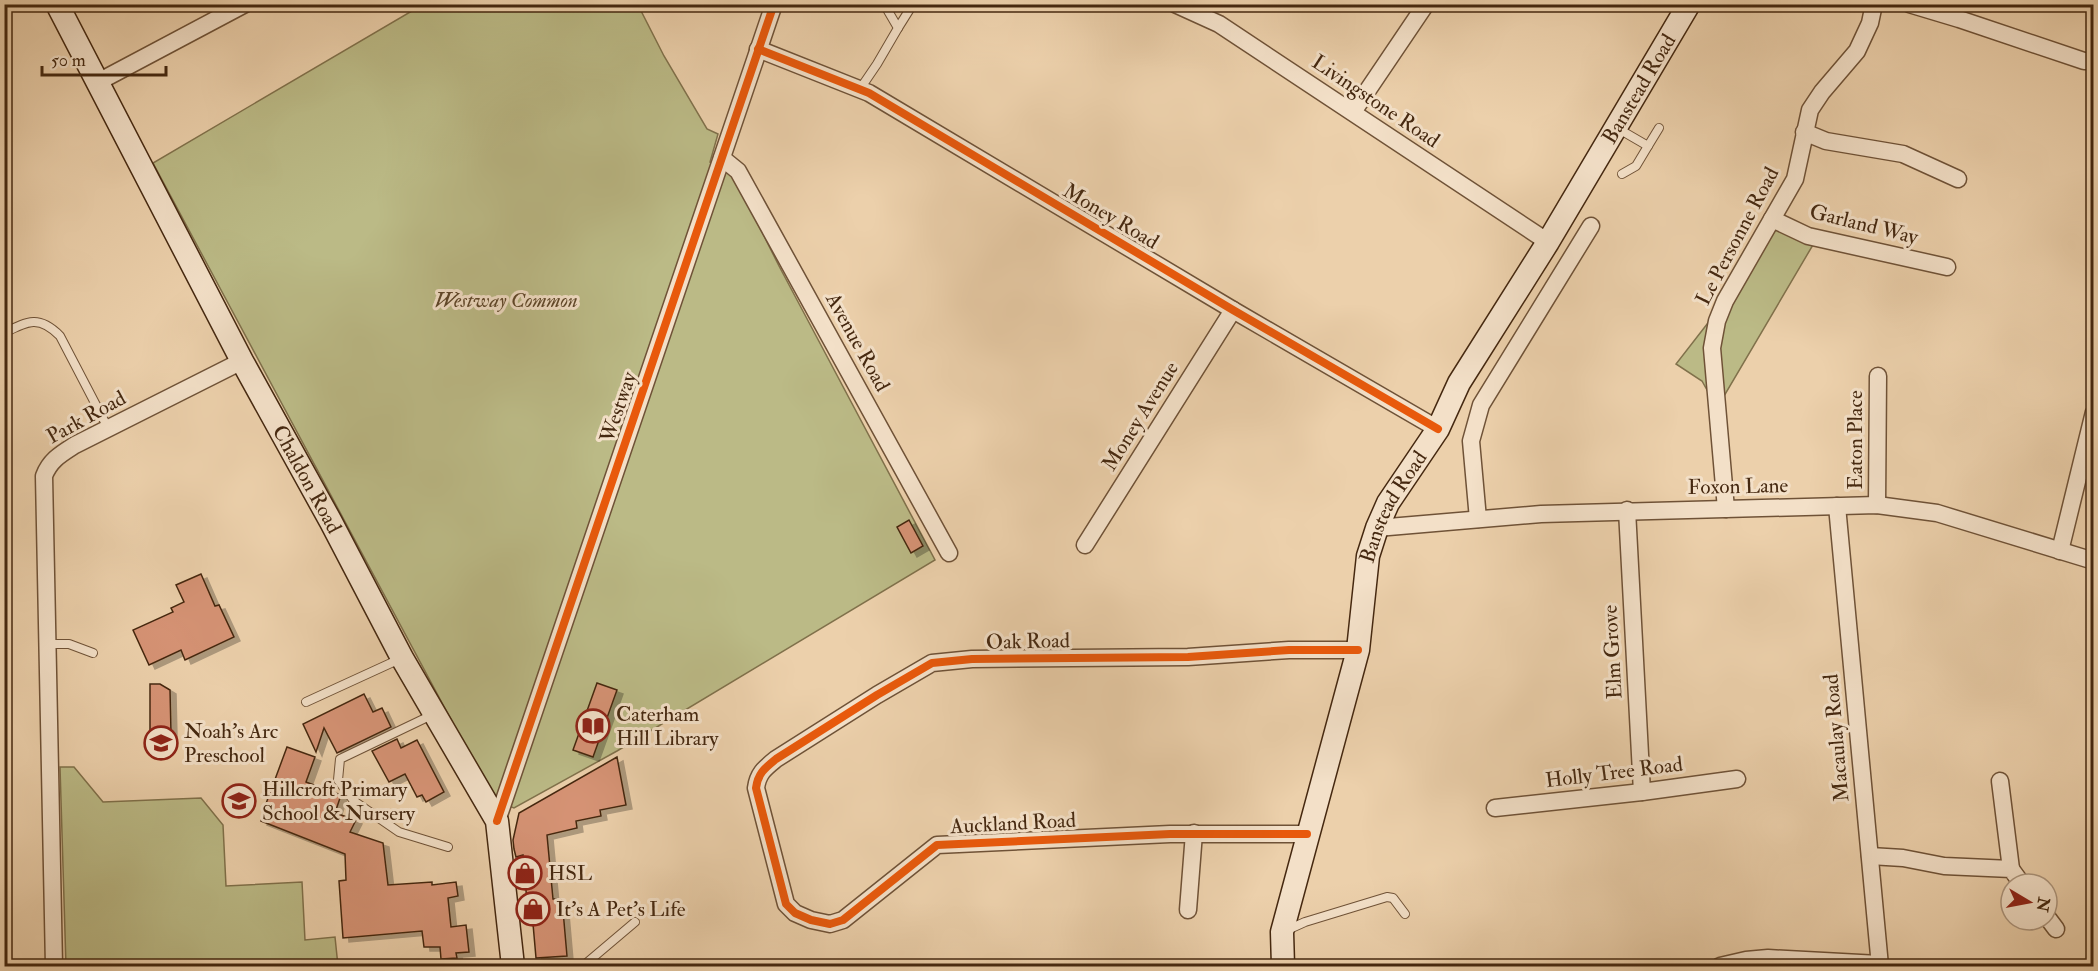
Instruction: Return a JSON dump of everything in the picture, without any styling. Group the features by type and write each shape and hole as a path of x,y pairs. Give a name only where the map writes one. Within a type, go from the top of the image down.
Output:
{"main road":[{"name":"Chaldon Road","path":"57,4 242,361 331,522 402,658 497,821 504,851 513,966"},
{"name":"Banstead Road","path":"1283,966 1282,932 1358,650 1368,556 1377,528 1388,503 1438,429 1460,383 1617,128 1689,4"}],"street":[{"path":"98,82 245,4"},
{"name":"Westway","path":"497,821 774,4"},
{"name":"Livingstone Road","path":"1175,4 1219,24 1548,242"},
{"path":"1353,112 1426,4"},
{"name":"Le Personne Road","path":"1726,509 1712,348 1717,321 1725,301 1795,178 1810,110 1822,92 1857,51 1870,23 1874,4"},
{"path":"1909,4 2084,61 2094,61"},
{"name":"Money Road","path":"758,49 869,93 1438,429"},
{"path":"1804,132 1827,141 1903,154 1958,180"},
{"name":"Avenue Road","path":"722,159 738,171 949,553"},
{"name":"Garland Way","path":"1772,219 1808,236 1947,267"},
{"path":"1478,519 1471,441 1481,405 1591,226"},
{"name":"Money Avenue","path":"1085,545 1233,310"},
{"name":"Park Road","path":"54,966 44,476 48,466 56,457 108,428 242,361"},
{"name":"Eaton Place","path":"1877,505 1878,376"},
{"path":"2060,551 2094,412"},
{"name":"Foxon Lane","path":"1377,528 1540,513 1877,505 1937,513 2094,561"},
{"name":"Macaulay Road","path":"1837,506 1879,965"},
{"name":"Elm Grove","path":"1627,510 1642,792"},
{"name":"Oak Road","path":"759,802 756,788 758,777 764,769 877,695 932,663 972,659 1188,657 1289,650 1358,650"},
{"name":"Holly Tree Road","path":"1496,808 1737,779"},
{"path":"2000,781 2013,872"},
{"name":"Auckland Road","path":"759,802 786,904 795,913 830,924 843,920 937,845 1194,833 1307,834"},
{"path":"1188,910 1194,833"},
{"path":"1870,856 1903,858 1944,866 2011,869"},
{"path":"1720,966 1767,958 1879,965"}],"lane":[{"path":"884,4 898,28"},
{"path":"860,89 878,64 912,4"},
{"path":"1617,128 1648,147"},
{"path":"1622,174 1636,166 1659,128"},
{"path":"4,333 25,322 38,321 50,326 60,336 108,428"},
{"path":"46,644 69,644 93,652"},
{"path":"306,702 402,658"},
{"path":"435,714 340,759 338,780 354,801 399,832 448,847"},
{"path":"1282,932 1305,921 1387,897 1393,898 1405,914"},
{"path":"583,966 635,922"}],"green space":[{"name":"Westway Common","path":"422,5 638,5 664,56 707,129 718,134 710,162 733,174 779,266 935,560 617,751 514,808 494,800 153,163"},
{"path":"1772,219 1817,238 1717,408 1702,381 1676,364 1725,301"},
{"path":"60,767 74,767 103,802 201,798 223,825 226,886 302,882 305,940 335,937 338,966 66,966"}],"building":[{"path":"909,520 923,546 911,553 897,527"},
{"path":"201,574 215,606 219,605 234,637 185,660 181,650 149,665 133,630 173,612 171,608 184,602 176,585"},
{"name":"Caterham Hill Library","path":"597,683 617,690 593,757 573,750"},
{"path":"150,684 160,684 170,690 171,733 150,733"},
{"path":"364,694 373,712 382,708 391,727 337,753 324,728 316,752 303,724"},
{"path":"397,739 401,748 417,740 444,792 426,802 422,795 417,797 405,774 389,782 372,751"},
{"path":"287,747 315,757 306,782 341,795 335,813 356,820 350,832 383,843 388,885 432,882 432,885 456,882 458,896 448,898 451,927 466,925 469,952 456,953 457,958 441,959 440,947 424,947 422,931 343,938 339,881 346,880 345,854 261,821"},
{"path":"617,757 626,805 600,810 601,816 576,821 577,828 547,835 553,899 562,899 567,956 536,958 531,901 527,902 523,855 516,857 514,849 513,840 519,813"}],"cycle path":[{"path":"497,821 774,4"},
{"path":"758,49 869,93 1438,429"},
{"path":"1307,834 1170,834 937,845 843,920 830,924 811,920 795,913 786,904 756,788 760,775 776,759 932,663 972,659 1188,657 1289,650 1358,650"}],"place":[{"name":"Caterham Hill Library","path":"593,726"},
{"name":"Noah's Arc Preschool","path":"161,743"},
{"name":"Hillcroft Primary School & Nursery","path":"239,801"},
{"name":"HSL","path":"525,873"},
{"name":"It's A Pet's Life","path":"533,909"}]}
